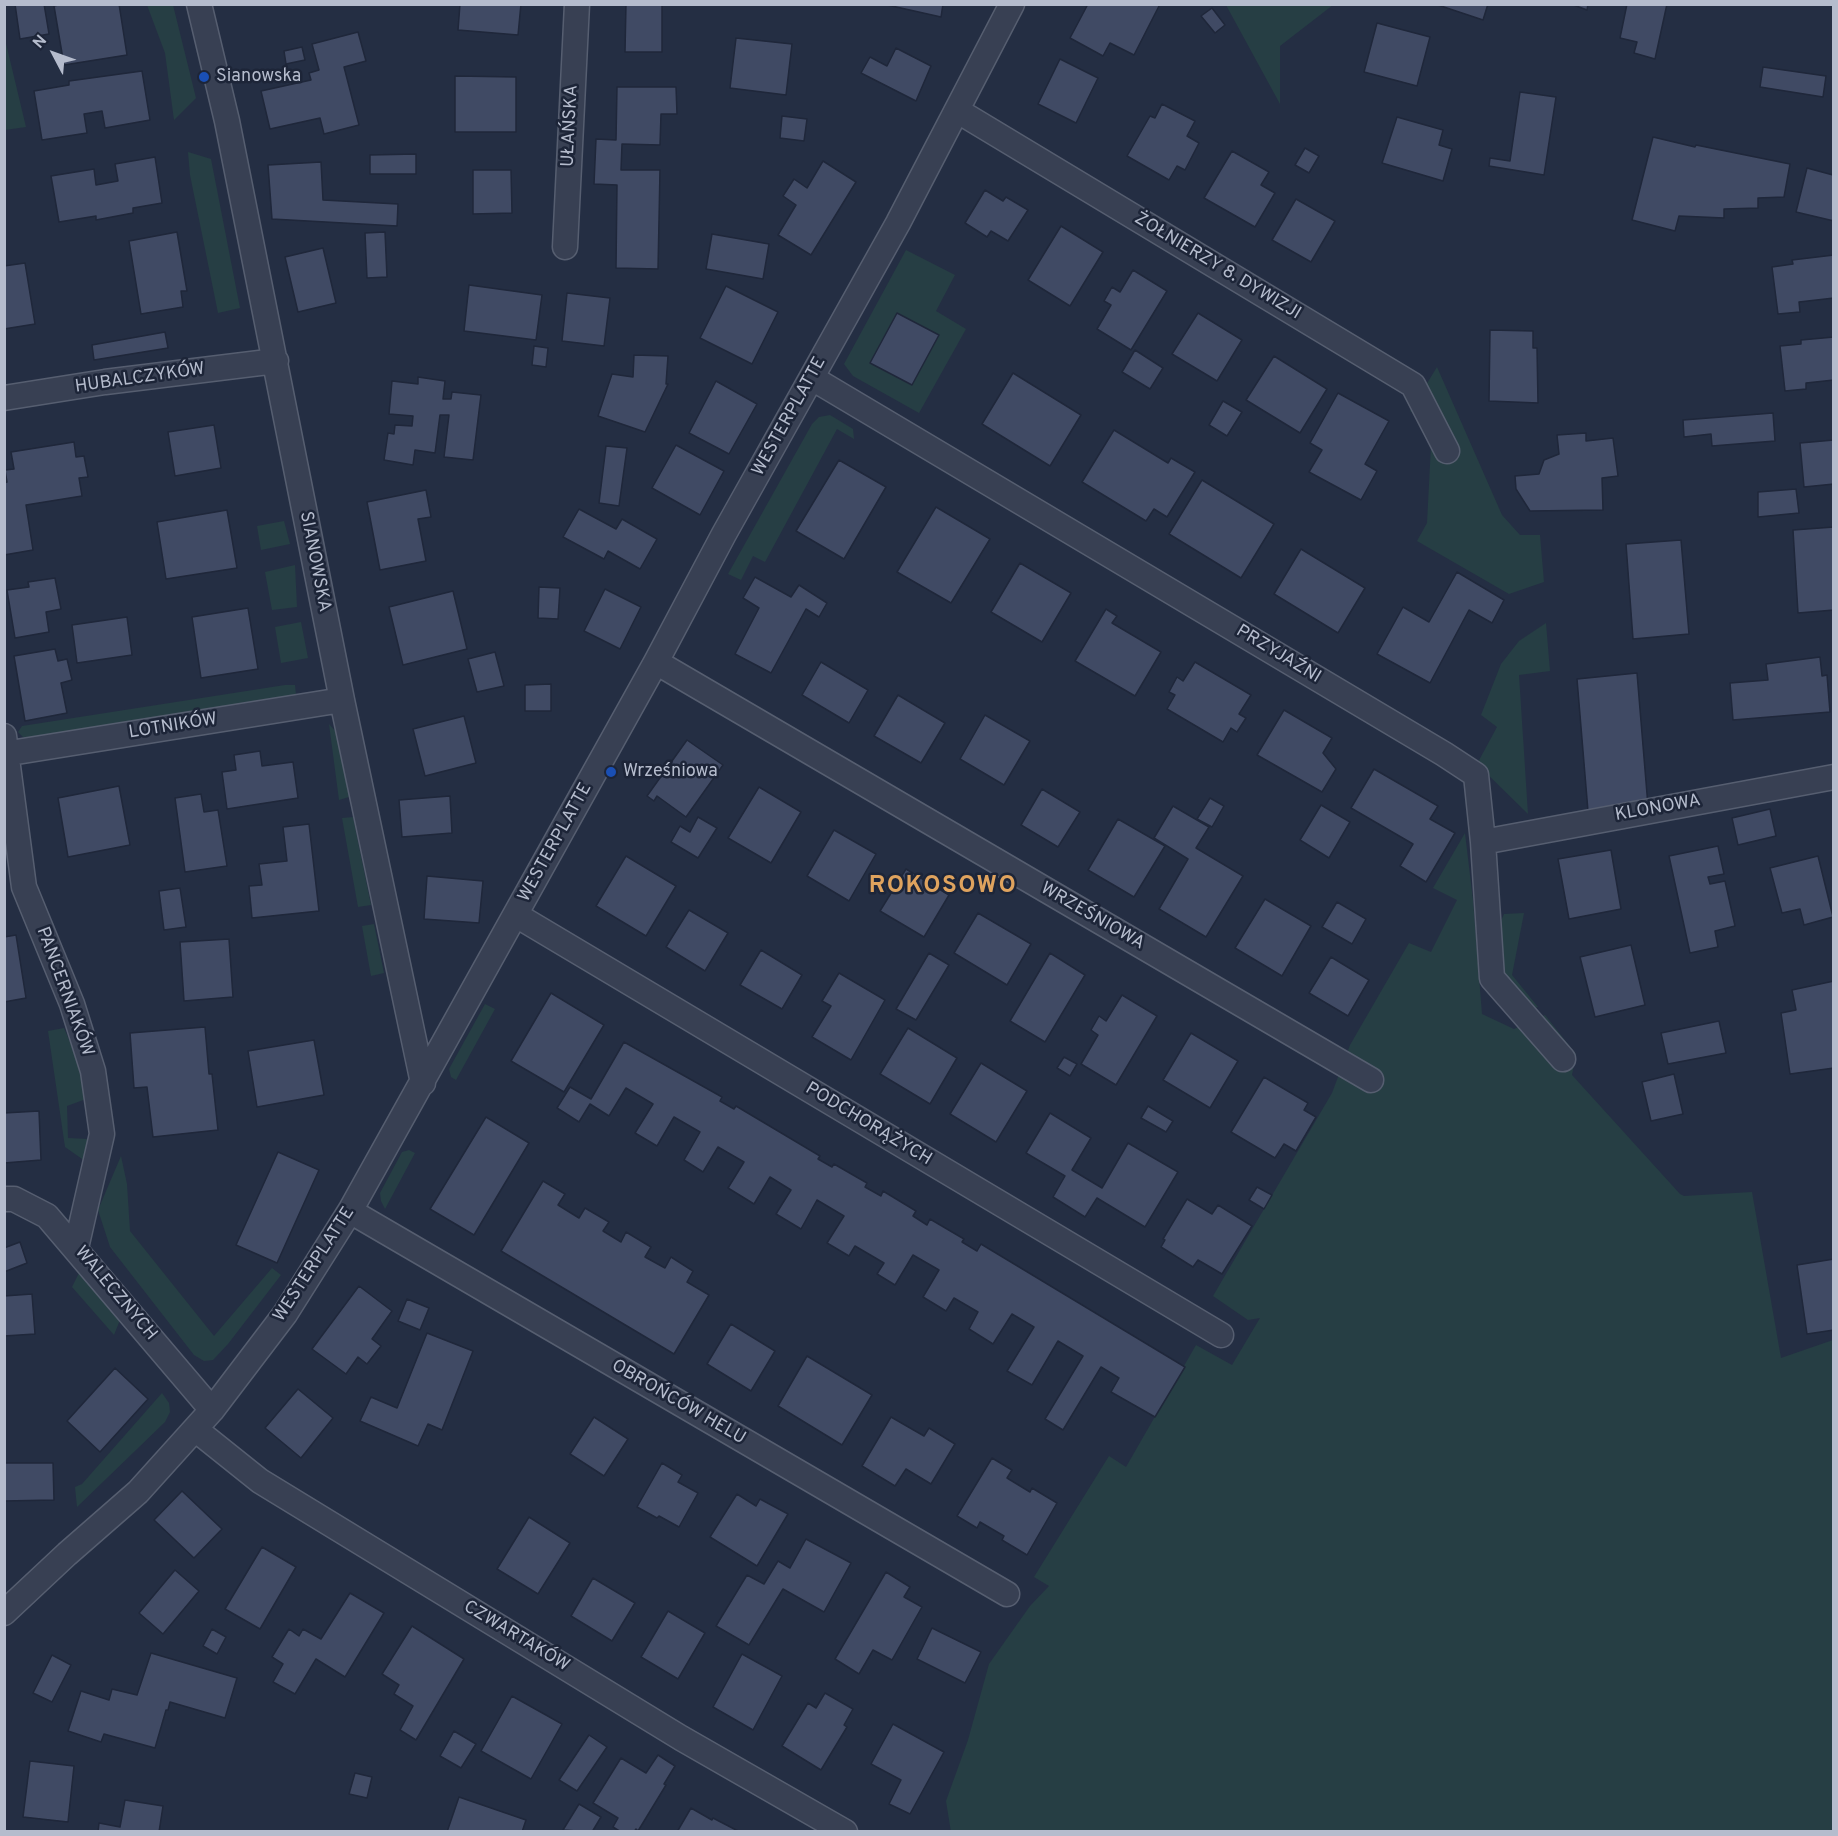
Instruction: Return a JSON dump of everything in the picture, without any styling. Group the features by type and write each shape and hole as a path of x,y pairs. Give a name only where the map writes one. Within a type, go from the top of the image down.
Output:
{"street":[{"name":"SIANOWSKA","path":"199,4 224,111 276,361 342,700 423,1083"},
{"name":"UŁAŃSKA","path":"565,247 577,4"},
{"name":"WESTERPLATTE","path":"4,1612 138,1492 212,1410 285,1314 350,1211 657,662 724,534 958,111 1012,4"},
{"name":"ŻOŁNIERZY 8. DYWIZJI","path":"958,111 1413,385 1447,451"},
{"name":"HUBALCZYKÓW","path":"4,398 105,382 276,361"},
{"name":"PRZYJAŹNI","path":"812,378 1476,775 1492,978 1563,1059"},
{"name":"WRZEŚNIOWA","path":"657,662 1371,1080"},
{"name":"LOTNIKÓW","path":"5,748 342,700"},
{"name":"PANCERNIAKÓW","path":"5,748 24,887 72,1004 93,1071 102,1134 76,1248"},
{"name":"KLONOWA","path":"1483,842 1833,777"},
{"name":"PODCHORĄŻYCH","path":"516,915 1221,1335"},
{"name":"WALECZNYCH","path":"4,1199 14,1199 47,1216 212,1410"},
{"name":"OBROŃCÓW HELU","path":"350,1211 1007,1594"},
{"name":"CZWARTAKÓW","path":"195,1429 260,1481 671,1731 845,1832"}],"green space":[{"path":"147,5 173,5 196,98 174,120 165,53"},
{"path":"1226,5 1333,5 1280,46 1280,104"},
{"path":"4,35 26,127 5,130 4,130"},
{"path":"188,152 211,159 240,308 218,313 190,175"},
{"path":"906,250 955,275 936,311 966,329 919,413 853,376 844,364"},
{"path":"1437,367 1502,515 1520,535 1540,535 1544,582 1509,594 1417,541 1427,523 1432,426 1410,411"},
{"path":"830,415 853,429 854,439 837,429 765,562 753,556 741,580 728,574 812,424 819,417"},
{"path":"284,521 290,544 261,550 257,526"},
{"path":"295,565 297,607 272,610 265,572"},
{"path":"301,622 308,658 281,663 275,627"},
{"path":"1546,623 1550,671 1519,675 1528,814 1477,764 1497,727 1481,715 1501,664 1519,641"},
{"path":"295,685 296,695 25,739 18,732 22,726"},
{"path":"329,724 338,734 349,797 339,800"},
{"path":"353,817 371,905 358,907 342,818"},
{"path":"1465,833 1482,1014 1514,1029 1545,1015 1576,1054 1572,1075 1680,1194 1684,1196 1752,1192 1781,1358 1833,1340 1833,1831 951,1832 946,1801 968,1740 989,1664 1030,1606 1049,1586 1034,1577 1109,1456 1126,1467 1196,1345 1232,1365 1260,1318 1248,1320 1213,1296 1332,1093 1350,1045 1409,943 1431,952 1457,900 1433,888"},
{"path":"1524,913 1512,975 1538,1007 1521,1011 1500,969 1499,925 1504,914"},
{"path":"374,924 384,973 371,976 362,926"},
{"path":"485,1004 495,1009 456,1080 451,1077 449,1069"},
{"path":"64,1028 78,1060 86,1099 67,1106 68,1138 88,1139 85,1161 65,1147 48,1031"},
{"path":"409,1150 415,1153 385,1209 380,1193 402,1152"},
{"path":"121,1156 127,1184 130,1231 214,1336 272,1268 281,1275 213,1360 204,1361 194,1355 110,1247 98,1210"},
{"path":"81,1269 120,1320 114,1335 72,1287"},
{"path":"162,1393 169,1403 170,1412 165,1422 77,1507 75,1487 82,1484"}],"building":[{"path":"15,4 44,4 49,34 20,39"},
{"path":"119,4 127,55 64,65 54,6"},
{"path":"460,4 521,4 518,35 458,30"},
{"path":"626,4 662,4 662,52 625,52"},
{"path":"883,4 943,4 941,17"},
{"path":"1088,4 1160,4 1134,55 1110,43 1103,56 1070,38"},
{"path":"1435,4 1488,4 1483,20"},
{"path":"1571,4 1588,4 1587,10"},
{"path":"1627,4 1667,4 1655,59 1634,53 1637,42 1620,38"},
{"path":"1212,8 1225,25 1215,33 1201,16"},
{"path":"1377,23 1430,37 1417,86 1364,72"},
{"path":"358,32 366,61 344,67 359,125 324,134 320,118 270,129 261,91 311,80 309,73 319,70 312,44"},
{"path":"736,38 792,44 786,95 730,88"},
{"path":"302,47 305,60 286,64 284,51"},
{"path":"896,48 931,66 916,101 861,73 870,57 887,66"},
{"path":"1060,59 1098,78 1076,123 1038,104"},
{"path":"1763,67 1826,76 1823,97 1760,87"},
{"path":"142,71 150,120 105,128 102,111 84,114 87,133 42,140 34,91 69,85 69,81"},
{"path":"455,76 516,77 516,132 455,132"},
{"path":"617,87 676,87 677,114 661,114 660,145 622,144 621,170 660,170 658,269 616,268 617,185 594,184 596,139 616,140"},
{"path":"1520,92 1556,97 1544,175 1489,166 1490,158 1510,161"},
{"path":"1162,104 1195,121 1187,136 1199,143 1185,170 1177,166 1169,180 1127,156 1150,116 1155,118"},
{"path":"782,116 807,119 804,141 780,138"},
{"path":"1397,117 1443,130 1439,145 1452,149 1443,181 1382,163"},
{"path":"1653,137 1790,164 1784,197 1758,198 1758,208 1724,209 1724,218 1679,216 1675,231 1632,220"},
{"path":"1305,148 1319,156 1309,173 1295,165"},
{"path":"1232,151 1269,172 1261,185 1275,193 1255,227 1204,198"},
{"path":"416,154 416,174 370,174 370,155"},
{"path":"155,157 162,203 133,208 133,213 96,220 96,216 59,222 51,176 94,169 96,185 118,181 115,164"},
{"path":"823,161 856,182 811,255 778,235 796,205 783,196 794,179 807,188"},
{"path":"321,162 323,200 398,204 397,226 272,219 268,165"},
{"path":"1807,168 1833,175 1834,172 1834,221 1796,212"},
{"path":"473,170 511,170 512,213 473,214"},
{"path":"985,190 1003,201 1006,197 1028,210 1008,241 991,231 987,237 965,223"},
{"path":"1296,199 1335,221 1311,262 1272,240"},
{"path":"1061,226 1103,252 1070,306 1028,280"},
{"path":"177,232 187,291 181,291 183,307 141,314 129,241"},
{"path":"385,232 387,277 367,278 365,233"},
{"path":"712,234 769,244 763,279 706,269"},
{"path":"323,248 336,303 298,312 285,257"},
{"path":"1834,255 1834,298 1799,302 1800,312 1778,314 1772,267 1793,264 1792,260"},
{"path":"25,263 35,324 4,329 4,266"},
{"path":"1133,270 1167,291 1131,350 1097,329 1111,305 1104,301 1112,287 1120,292"},
{"path":"469,285 542,295 536,340 464,331"},
{"path":"726,286 778,312 752,364 700,338"},
{"path":"567,293 610,298 604,346 562,341"},
{"path":"897,313 939,335 912,385 870,363"},
{"path":"1198,313 1242,340 1217,381 1172,354"},
{"path":"1490,330 1533,331 1533,348 1537,348 1538,403 1489,401"},
{"path":"165,332 168,348 94,360 92,345"},
{"path":"1834,337 1834,380 1806,383 1806,389 1785,391 1780,346 1801,344 1801,340"},
{"path":"534,346 548,348 546,367 532,365"},
{"path":"1135,350 1163,368 1150,389 1122,372"},
{"path":"634,355 668,356 666,384 668,384 645,432 598,416 612,374 633,377"},
{"path":"1274,356 1327,389 1300,433 1246,400"},
{"path":"1013,373 1081,415 1050,466 982,424"},
{"path":"418,377 445,381 443,399 451,399 452,392 481,395 473,460 444,457 449,415 440,415 435,453 415,450 413,465 384,460 388,433 394,434 395,425 412,426 413,416 389,414 392,381 418,384"},
{"path":"716,381 757,404 729,454 689,433"},
{"path":"1338,393 1389,421 1365,464 1377,471 1361,500 1309,472 1322,450 1310,443"},
{"path":"1223,401 1242,412 1227,436 1209,425"},
{"path":"1773,413 1775,441 1712,446 1711,434 1684,437 1683,420"},
{"path":"214,425 221,468 175,476 168,432"},
{"path":"1114,430 1168,463 1171,458 1195,472 1167,517 1154,509 1146,521 1082,482"},
{"path":"1586,433 1586,441 1613,438 1618,476 1602,478 1603,510 1530,511 1516,489 1515,476 1539,474 1544,460 1559,454 1557,435"},
{"path":"1834,440 1834,484 1804,487 1800,443"},
{"path":"74,442 76,457 84,456 88,477 79,478 82,496 26,505 33,550 4,555 4,483 7,482 5,470 14,469 11,452"},
{"path":"676,445 724,471 700,515 652,488"},
{"path":"606,446 627,448 619,506 599,503"},
{"path":"839,460 886,487 844,559 796,531"},
{"path":"1202,480 1274,524 1241,578 1169,534"},
{"path":"1796,489 1799,513 1758,517 1758,492"},
{"path":"426,490 431,517 418,519 426,561 380,570 367,502"},
{"path":"936,507 990,539 951,603 897,572"},
{"path":"579,509 616,529 622,519 657,539 640,569 608,551 604,559 563,537"},
{"path":"227,510 237,568 166,579 157,522"},
{"path":"1834,527 1834,610 1798,613 1793,530"},
{"path":"1681,540 1689,634 1633,639 1626,544"},
{"path":"1301,549 1365,588 1338,633 1274,594"},
{"path":"1020,563 1071,593 1042,642 991,612"},
{"path":"1457,572 1504,600 1492,623 1469,610 1430,683 1377,654 1403,607 1429,622"},
{"path":"755,577 791,597 799,585 827,603 819,617 806,609 771,673 735,654 759,608 743,598"},
{"path":"55,578 61,609 46,612 49,632 15,638 7,590 29,587 28,582"},
{"path":"539,587 560,588 558,619 538,618"},
{"path":"605,589 641,607 620,649 584,631"},
{"path":"453,591 467,649 403,665 389,607"},
{"path":"248,608 258,669 201,678 192,617"},
{"path":"1106,609 1117,616 1112,623 1161,652 1135,696 1075,661"},
{"path":"127,617 132,655 77,663 72,625"},
{"path":"55,649 58,661 67,659 72,680 61,683 67,713 25,721 14,656"},
{"path":"495,652 504,686 477,692 468,659"},
{"path":"1820,657 1822,676 1827,675 1830,712 1733,720 1730,683 1768,680 1766,664"},
{"path":"821,662 868,690 849,723 802,695"},
{"path":"1195,662 1251,695 1239,714 1246,718 1237,732 1231,728 1223,742 1167,709 1175,695 1169,692 1177,677 1183,681"},
{"path":"1637,673 1648,806 1588,811 1577,679"},
{"path":"551,684 551,711 525,711 525,685"},
{"path":"898,695 945,723 921,763 874,736"},
{"path":"1284,710 1332,738 1323,753 1336,769 1322,792 1257,755"},
{"path":"985,715 1030,741 1004,785 960,759"},
{"path":"464,716 476,763 425,776 413,729"},
{"path":"687,740 723,765 686,817 657,796 654,801 647,796"},
{"path":"260,751 262,766 293,762 298,798 227,809 222,772 236,770 234,755"},
{"path":"1374,769 1438,806 1430,819 1455,833 1426,882 1400,866 1413,844 1351,808"},
{"path":"119,786 130,845 68,857 58,798"},
{"path":"759,787 801,812 771,863 728,838"},
{"path":"1042,789 1080,812 1058,847 1021,825"},
{"path":"201,794 204,812 218,810 227,866 185,872 175,798"},
{"path":"450,796 452,833 402,837 399,800"},
{"path":"1210,798 1224,806 1212,827 1197,819"},
{"path":"1321,805 1350,822 1329,858 1300,840"},
{"path":"1173,806 1209,827 1196,848 1243,876 1206,937 1159,909 1188,859 1154,838"},
{"path":"1770,809 1776,836 1738,845 1732,818"},
{"path":"698,817 717,828 698,858 671,842 680,826 690,832"},
{"path":"1118,819 1165,846 1134,897 1088,870"},
{"path":"309,824 319,911 252,918 249,886 262,885 259,864 287,861 283,827"},
{"path":"834,830 876,854 849,901 807,876"},
{"path":"1718,846 1724,874 1708,877 1710,884 1725,881 1735,926 1715,931 1718,947 1690,953 1669,856"},
{"path":"1611,850 1621,909 1569,919 1558,859"},
{"path":"626,856 676,886 646,936 596,906"},
{"path":"1818,856 1833,917 1804,925 1800,909 1782,913 1770,868"},
{"path":"906,869 949,895 924,937 880,911"},
{"path":"427,876 483,881 479,923 424,919"},
{"path":"180,888 186,927 164,930 159,891"},
{"path":"1265,899 1311,926 1282,976 1235,948"},
{"path":"1337,902 1366,919 1352,944 1322,927"},
{"path":"689,910 728,933 705,971 666,947"},
{"path":"978,913 1031,944 1007,985 954,953"},
{"path":"16,935 26,998 4,1002 4,937"},
{"path":"229,939 233,997 184,1001 180,942"},
{"path":"1631,945 1645,1005 1595,1017 1580,957"},
{"path":"761,950 802,975 782,1009 740,985"},
{"path":"929,953 949,965 916,1020 896,1009"},
{"path":"1050,953 1085,975 1045,1042 1010,1021"},
{"path":"1331,957 1369,980 1348,1016 1309,993"},
{"path":"839,973 885,1000 851,1060 812,1037 831,1006 822,1001"},
{"path":"1834,981 1834,1068 1790,1074 1781,1013 1796,1010 1792,990"},
{"path":"551,993 604,1025 564,1092 511,1061"},
{"path":"1122,995 1157,1016 1116,1085 1081,1064 1098,1035 1091,1030 1099,1016 1106,1021"},
{"path":"1719,1021 1726,1053 1668,1064 1661,1033"},
{"path":"205,1027 209,1074 212,1074 218,1130 153,1137 147,1087 134,1088 130,1033"},
{"path":"908,1028 957,1058 930,1104 880,1074"},
{"path":"1191,1033 1238,1061 1210,1108 1163,1080"},
{"path":"314,1040 324,1095 257,1107 248,1051"},
{"path":"624,1042 722,1097 720,1101 734,1109 736,1106 820,1156 818,1159 832,1167 834,1164 867,1183 865,1187 881,1196 883,1191 916,1211 913,1216 927,1225 930,1219 964,1239 962,1242 977,1251 981,1244 1185,1367 1155,1417 1111,1392 1119,1378 1101,1367 1063,1430 1045,1419 1083,1356 1058,1341 1032,1385 1007,1371 1034,1327 1012,1314 993,1344 969,1329 978,1312 954,1298 946,1311 923,1297 939,1270 913,1255 895,1285 877,1274 884,1263 855,1246 849,1256 827,1243 844,1216 817,1200 801,1229 776,1214 791,1190 770,1177 754,1204 728,1188 744,1162 718,1147 703,1172 684,1160 700,1132 674,1117 657,1146 635,1133 653,1104 626,1088 609,1116 590,1104 579,1122 557,1108 570,1087 591,1099"},
{"path":"1064,1057 1077,1064 1070,1076 1057,1068"},
{"path":"981,1063 1027,1091 996,1142 950,1114"},
{"path":"1674,1074 1683,1114 1651,1121 1642,1082"},
{"path":"1264,1077 1308,1103 1304,1110 1316,1117 1296,1151 1284,1144 1275,1158 1231,1132"},
{"path":"1148,1106 1173,1121 1166,1132 1141,1118"},
{"path":"39,1111 41,1160 4,1163 4,1113"},
{"path":"1050,1113 1091,1138 1072,1170 1102,1188 1128,1143 1178,1172 1145,1227 1097,1198 1085,1217 1053,1197 1065,1176 1026,1153"},
{"path":"486,1117 529,1143 474,1235 430,1209"},
{"path":"278,1152 319,1170 277,1263 236,1245"},
{"path":"543,1181 565,1194 558,1205 579,1218 585,1208 609,1222 603,1231 621,1242 626,1232 651,1247 645,1257 665,1268 671,1257 693,1271 687,1282 709,1295 674,1354 501,1251"},
{"path":"1257,1187 1272,1195 1264,1209 1249,1200"},
{"path":"1187,1199 1212,1214 1218,1205 1252,1226 1222,1274 1198,1260 1193,1267 1161,1247 1165,1240 1163,1239"},
{"path":"20,1242 27,1263 4,1272 4,1248"},
{"path":"1834,1259 1834,1330 1807,1334 1797,1265"},
{"path":"359,1286 392,1311 372,1339 381,1346 367,1364 358,1357 346,1374 312,1349"},
{"path":"32,1294 35,1334 4,1336 4,1296"},
{"path":"407,1299 429,1308 420,1330 398,1321"},
{"path":"731,1324 775,1351 751,1391 707,1364"},
{"path":"427,1333 473,1351 442,1430 428,1424 418,1446 360,1421 371,1397 397,1408"},
{"path":"807,1356 872,1395 842,1445 778,1406"},
{"path":"115,1368 148,1399 100,1452 67,1421"},
{"path":"298,1389 333,1418 301,1458 265,1428"},
{"path":"594,1417 628,1439 604,1476 570,1454"},
{"path":"891,1417 924,1436 929,1428 955,1444 931,1484 906,1469 895,1486 862,1466"},
{"path":"992,1458 1012,1470 1007,1478 1030,1492 1032,1488 1057,1503 1027,1555 1002,1540 1004,1536 980,1522 977,1528 957,1516"},
{"path":"4,1463 53,1463 54,1500 4,1501"},
{"path":"662,1463 682,1475 678,1482 698,1493 679,1527 637,1507"},
{"path":"182,1491 222,1529 194,1558 154,1520"},
{"path":"737,1494 756,1506 760,1499 788,1514 757,1566 710,1537"},
{"path":"529,1517 570,1543 538,1594 497,1569"},
{"path":"806,1539 851,1563 824,1612 783,1589 749,1645 716,1626 747,1575 764,1584 778,1561 790,1568"},
{"path":"262,1547 296,1567 260,1629 225,1609"},
{"path":"175,1570 199,1591 163,1634 139,1613"},
{"path":"886,1572 910,1587 904,1597 922,1607 892,1660 873,1650 859,1674 835,1659"},
{"path":"593,1578 635,1603 612,1641 571,1616"},
{"path":"350,1593 384,1613 345,1677 316,1659 295,1694 273,1682 283,1664 272,1657 289,1629 299,1636 303,1629 321,1639"},
{"path":"668,1611 705,1633 678,1679 641,1657"},
{"path":"412,1626 464,1659 416,1740 400,1730 413,1706 394,1694 399,1685 382,1674"},
{"path":"932,1628 981,1652 965,1683 917,1659"},
{"path":"212,1629 226,1637 217,1654 203,1646"},
{"path":"151,1653 237,1678 225,1718 170,1702 155,1748 104,1734 101,1742 68,1731 81,1691 109,1700 112,1689 137,1695"},
{"path":"742,1654 782,1676 753,1730 713,1707"},
{"path":"52,1655 71,1665 52,1702 33,1693"},
{"path":"825,1693 853,1709 844,1725 847,1727 821,1770 782,1746 808,1703 816,1708"},
{"path":"512,1696 562,1724 531,1779 481,1751"},
{"path":"893,1724 944,1752 910,1814 889,1804 901,1780 871,1764"},
{"path":"454,1731 476,1744 461,1768 440,1756"},
{"path":"589,1735 607,1747 577,1791 559,1780"},
{"path":"658,1755 675,1766 664,1784 666,1785 638,1831 636,1829 634,1832 621,1832 613,1827 618,1818 593,1803 621,1758 646,1773"},
{"path":"30,1761 74,1766 68,1822 23,1817"},
{"path":"355,1773 372,1777 367,1798 349,1794"},
{"path":"459,1797 526,1820 522,1832 447,1832"},
{"path":"125,1800 163,1806 159,1832 98,1832 99,1823 120,1827"},
{"path":"579,1804 601,1817 592,1832 563,1830"},
{"path":"691,1808 712,1820 713,1818 740,1832 677,1832"}],"place":[{"name":"Sianowska","path":"204,77"},
{"name":"Wrześniowa","path":"611,772"}],"district":[{"name":"ROKOSOWO","path":"943,887"}]}
